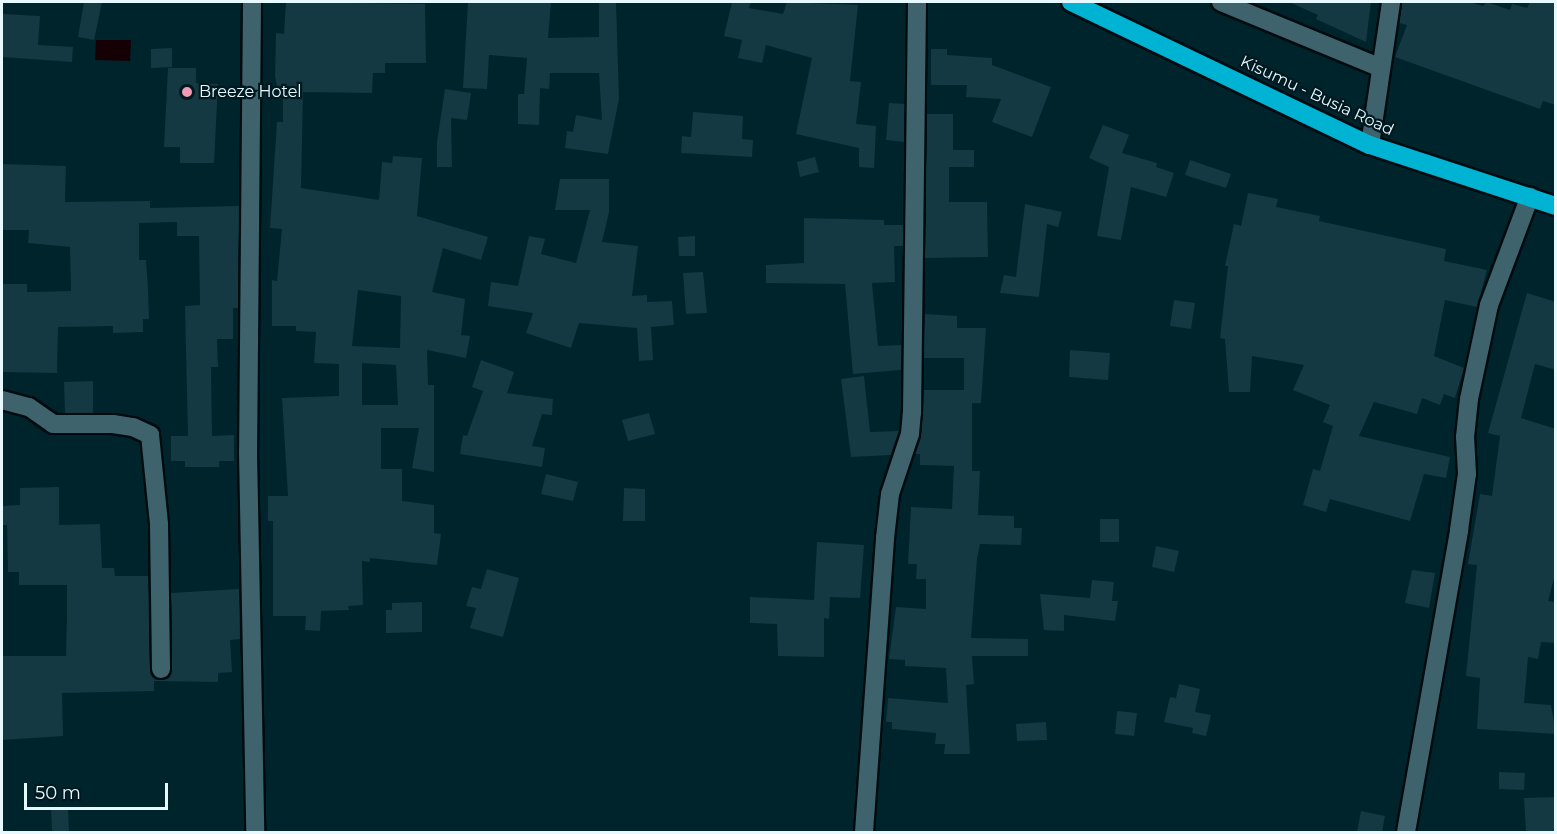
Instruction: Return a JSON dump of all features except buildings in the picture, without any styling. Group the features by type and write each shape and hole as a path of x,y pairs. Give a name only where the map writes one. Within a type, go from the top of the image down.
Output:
{"highway":[{"name":"Kisumu - Busia Road","path":"1071,2 1370,145 1556,206"}],"street":[{"path":"252,2 248,452 255,832"},
{"path":"864,832 890,494 910,434 912,413 917,2"},
{"path":"1221,2 1381,68"},
{"path":"1370,145 1390,2"},
{"path":"1406,832 1461,519 1467,474 1469,399 1489,305 1530,196"},
{"path":"2,400 28,407 53,424 113,424 132,427 150,435 159,524 161,669"}],"shaded area":[{"path":"96,40 131,40 130,61 95,60"}],"place":[{"name":"Breeze Hotel","path":"187,92"}]}
